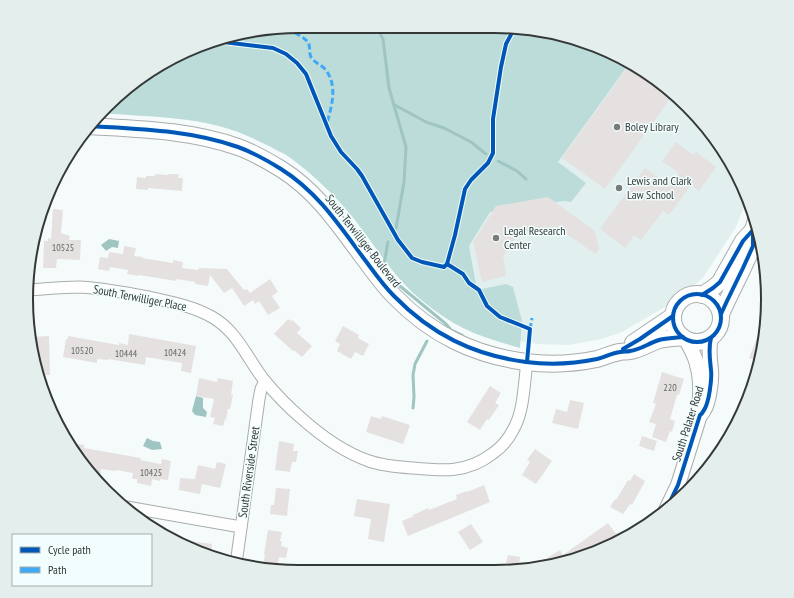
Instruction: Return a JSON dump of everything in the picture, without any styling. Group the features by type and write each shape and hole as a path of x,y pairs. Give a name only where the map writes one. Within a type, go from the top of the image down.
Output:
{"main road":[{"name":"South Terwilliger Boulevard","path":"97,127 173,132 206,137 239,147 281,169 315,196 340,225 389,290 410,312 439,333 456,342 472,349 507,359 527,362 563,364 599,358 620,352 630,352 659,340 685,339 701,342 711,338 715,335 720,326 721,314 753,246 753,236"},
{"name":"South Terwilliger Boulevard","path":"620,352 673,316 678,304 687,296 692,294 702,295 720,282 742,241 752,228"},
{"path":"702,295 712,298 717,303 721,314"},
{"path":"673,316 678,333 685,339"}],"street":[{"name":"South Terwilliger Place","path":"34,290 67,287 106,290 170,302 204,312 229,330 276,394 303,420 330,441 354,454 384,465 449,470 467,467 480,462 498,450 508,438 520,414 527,362"},
{"name":"South Palater Road","path":"672,497 678,485 700,415 705,409 710,390 712,377 709,345 711,338"},
{"name":"South Palater Road","path":"685,339 693,353 699,370 700,415"},
{"name":"South Riverside Street","path":"237,558 259,399 265,380"},
{"path":"135,508 241,527"}],"shaded area":[{"path":"299,33 495,33 530,35 581,47 613,60 626,68 558,162 586,183 571,202 564,201 490,212 469,246 477,290 506,284 513,287 522,321 520,348 484,337 463,328 425,303 402,282 339,201 312,175 285,154 242,134 222,127 170,118 109,114 137,88 181,60 213,47 264,35"},
{"name":"Lewis and Clark Law School","path":"587,49 613,60 643,78 683,111 716,151 734,181 744,206 736,227 702,279 665,307 622,332 601,339 569,345 537,344 491,336 429,303"},
{"path":"109,239 119,241 118,248 112,247 106,251 101,245"},
{"path":"196,396 203,398 203,408 207,412 206,417 195,415 192,411"},
{"path":"147,438 160,442 162,449 152,450 143,446"}],"building":[{"name":"Boley Library","path":"627,68 643,78 670,99 605,189 562,158"},
{"path":"676,142 693,155 696,152 716,167 699,191 691,185 669,215 663,211 641,240 634,235 625,248 600,229 645,168 670,186 679,173 662,161"},
{"path":"155,174 179,174 178,178 183,178 182,191 148,188 148,190 136,189 137,177 146,178 146,176 155,176"},
{"name":"Legal Research Center","path":"548,197 595,231 599,249 596,254 556,227 519,233 503,256 506,276 482,282 473,242 496,206"},
{"path":"53,209 63,210 61,233 70,236 69,240 81,240 80,260 57,259 56,268 43,268 44,241 48,241 48,238 51,239"},
{"path":"124,246 136,248 134,256 173,263 173,260 183,262 182,268 198,270 199,268 227,269 244,290 247,289 250,293 270,279 278,292 272,296 280,308 268,315 259,301 255,304 253,300 244,306 232,288 224,293 210,275 208,286 177,279 176,281 127,274 128,270 110,267 109,271 98,269 100,257 108,258 109,252 123,254"},
{"path":"288,319 291,321 292,320 301,328 297,333 312,346 302,357 274,334"},
{"path":"343,326 359,335 358,338 369,344 363,356 355,352 351,359 337,351 340,344 335,341"},
{"path":"129,334 196,346 191,373 181,371 182,363 146,357 145,365 108,359 97,359 97,363 63,357 66,339 68,339 68,336 119,345 119,343 128,345"},
{"path":"758,335 759,335 754,360 749,358"},
{"path":"49,336 50,375 44,375 35,337"},
{"path":"662,372 684,379 679,395 677,395 670,419 675,421 672,432 670,431 666,442 652,437 656,424 649,422 656,404 653,403"},
{"path":"199,378 217,382 218,378 233,381 231,395 233,395 230,409 228,409 223,426 213,424 215,418 210,417 214,399 196,396"},
{"path":"490,386 501,393 495,403 499,405 480,430 467,422"},
{"path":"570,400 584,403 578,429 552,423 556,409 567,412"},
{"path":"371,416 381,419 382,416 410,425 403,444 366,432"},
{"path":"642,436 657,441 654,451 639,446"},
{"path":"279,441 294,444 293,451 298,451 296,462 292,462 290,472 275,470"},
{"path":"76,444 84,445 84,448 141,458 140,460 161,464 162,459 171,461 168,480 160,479 160,481 152,479 151,486 137,483 137,479 132,479 133,473 101,469 100,475 89,463 90,460 87,459"},
{"path":"535,449 552,461 536,484 522,475 530,462 527,460"},
{"path":"217,462 226,464 220,488 202,484 200,494 179,490 180,478 195,479 198,465 215,469"},
{"path":"634,474 645,481 632,505 630,504 623,514 610,507 628,480 630,481"},
{"path":"484,485 490,502 408,536 402,521 428,508 429,510 457,499 456,495"},
{"path":"276,488 290,489 287,516 270,514 271,505 274,505"},
{"path":"357,499 390,504 384,542 368,539 371,519 354,516"},
{"path":"608,523 616,534 606,541 581,551 548,560 547,558 560,550 563,555"},
{"path":"471,524 483,542 470,550 458,532"},
{"path":"268,530 282,532 280,541 282,541 281,546 288,548 286,558 279,557 278,564 264,563"},
{"path":"187,541 212,544 211,550"},
{"path":"508,555 520,557 519,564 505,564"}],"waterway":[{"path":"380,33 383,39 389,88 406,147 404,182 396,228"},
{"path":"393,104 426,122 444,128 471,142 486,154"},
{"path":"498,161 517,171 526,179"},
{"path":"388,242 384,264 389,277 446,324 451,330 462,335"},
{"path":"413,408 413,375 415,364 427,341"}],"marked path":[{"path":"295,33 308,42 312,59 325,69 332,82 333,95 327,123"},
{"path":"530,329 532,318"}],"cycle path":[{"path":"228,43 273,48 286,54 297,63 306,74 331,136 341,152 362,176 398,240 412,258 444,267 447,264 455,235 465,189 471,180 488,163 493,153 493,119 501,67 506,44 511,34"},
{"path":"97,126 164,131 202,137 238,147 271,163 294,178 315,197 335,219 385,287 408,309 438,332 471,348 507,359 535,363 562,364 597,359 637,349 659,340 683,337"},
{"path":"702,295 720,282 743,241 752,231"},
{"path":"721,314 753,246 753,234"},
{"path":"447,264 463,274 469,283 479,290 487,306 500,317 530,329 527,362"},
{"path":"692,294 702,294 714,301 721,313 721,318 721,323 714,335 702,342 692,342 684,338 677,331 673,323 673,313 677,305 684,298 692,294"},
{"path":"623,349 673,316"},
{"path":"672,497 678,485 700,415 706,407 710,391 711,370 709,350 711,338"}],"place":[{"name":"Boley Library","path":"617,127"},
{"name":"Lewis and Clark Law School","path":"619,188"},
{"name":"Legal Research Center","path":"496,238"}]}
